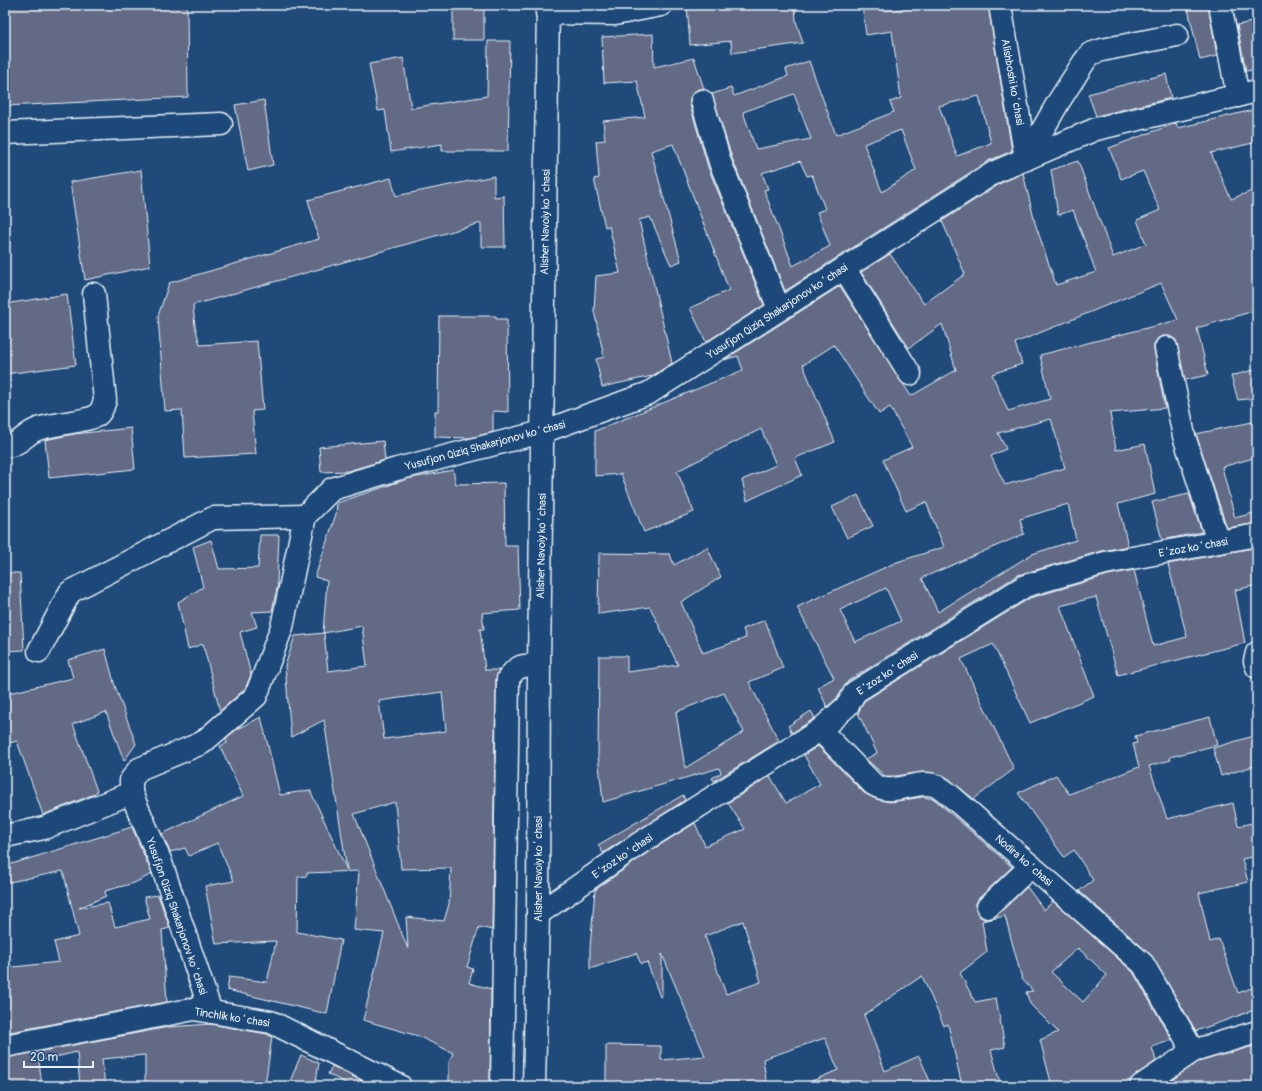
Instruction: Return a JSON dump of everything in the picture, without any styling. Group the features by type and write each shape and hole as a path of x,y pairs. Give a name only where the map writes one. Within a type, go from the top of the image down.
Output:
{"street":[{"path":"548,9 615,14 661,5"},
{"name":"Alishboshi koʻchasi","path":"1000,5 1026,159"},
{"path":"1220,5 1248,93"},
{"name":"Alisher Navoiy koʻchasi","path":"534,1086 538,914 539,666 548,9"},
{"path":"1026,159 1059,100 1090,54 1102,50 1177,36"},
{"name":"Yusufjon Qiziq Shakarjonov koʻchasi","path":"305,516 332,489 397,469 542,432 649,393 995,172 1096,129 1248,93"},
{"path":"702,100 720,162 780,309"},
{"path":"5,133 221,124"},
{"path":"844,268 910,374"},
{"path":"5,446 16,445 36,430 57,424 95,417 101,412 105,400 94,294"},
{"path":"1166,348 1184,436 1218,542"},
{"path":"5,836 44,828 131,793 130,780 139,769 202,743 256,696 282,627 305,516 213,518 206,521 70,592 39,651"},
{"name":"Eʻzoz koʻchasi","path":"538,914 640,843 820,730 848,706 855,692 1025,586 1105,563 1257,535"},
{"path":"1257,653 1255,661 1257,667"},
{"path":"502,1086 508,679 520,666 539,666"},
{"name":"Nodira koʻchasi","path":"820,730 873,784 881,790 891,790 925,784 939,786 1143,964 1193,1051"},
{"name":"Yusufjon Qiziq Shakarjonov koʻchasi","path":"131,793 160,860 211,1012"},
{"path":"988,907 1031,866"},
{"name":"Tinchlik koʻchasi","path":"5,1046 194,1009 271,1022 400,1086"},
{"path":"1141,1086 1193,1051 1257,1032"}],"building":[{"path":"5,5 187,5 188,97 5,106"},
{"path":"453,5 484,5 484,40 453,40"},
{"path":"687,5 795,5 796,21 803,43 732,53 731,41 690,45"},
{"path":"862,5 882,5 883,11 917,7 917,5 988,5 1012,151 988,161 785,291 732,158 712,94 731,88 734,96 788,76 786,69 809,61 836,135 894,112 890,102 901,98 892,31 866,35","holes":["794,94 811,139 756,149 743,112","979,96 991,143 957,156 939,106","901,130 916,170 882,192 864,144","800,161 807,176 812,175 825,209 817,212 830,246 793,266 764,190 768,189 762,173"]},
{"path":"1187,5 1208,5 1217,56 1200,60"},
{"path":"1257,21 1257,69 1246,71 1237,25"},
{"path":"653,34 654,67 694,58 704,89 698,89 693,93 690,98 690,105 708,167 764,305 706,342 690,308 729,290 673,144 651,151 681,261 671,265 650,217 639,220 672,363 652,376 602,387 596,359 604,357 594,311 596,276 620,273 609,226 605,227 594,179 599,178 596,141 605,140 603,121 645,117 637,81 604,83 602,37"},
{"path":"488,41 510,41 508,151 442,151 442,144 391,152 385,110 378,111 369,64 403,58 411,108 487,96"},
{"path":"1166,74 1171,98 1096,116 1088,94"},
{"path":"264,100 273,165 248,171 235,105"},
{"path":"1257,109 1257,142 1211,153 1231,199 1257,189 1257,310 1197,328 1208,375 1185,380 1176,340 1170,336 1158,338 1154,344 1154,350 1165,408 1110,413 1116,450 1145,444 1155,494 1118,504 1128,546 1102,551 1018,575 848,681 838,697 827,707 818,687 834,678 797,607 897,562 944,547 926,502 906,511 883,460 912,447 890,407 879,414 834,345 803,365 835,442 795,458 802,475 747,501 742,480 776,465 761,429 677,471 694,512 644,532 621,474 595,476 595,431 743,370 738,356 724,360 840,286 911,396 956,370 942,324 909,348 861,272 890,254 924,304 965,274 942,221 1001,183 1023,173 1035,223 1056,285 1096,272 1073,210 1058,215 1051,170 1078,161 1113,257 1146,244 1137,220 1160,210 1143,171 1121,179 1109,148 1176,123 1178,128","holes":["1161,283 1178,320 1040,355 1050,399 1008,411 992,374 1022,364 1015,343","1051,419 1065,468 1005,485 991,456 1006,449 998,433","1068,504 1076,540 1032,554 938,612 922,578 1024,534 1020,519","886,588 901,621 855,642 840,610"]},
{"path":"141,170 150,266 85,280 70,182"},
{"path":"494,176 494,197 504,196 505,247 481,247 481,223 193,305 195,326 200,345 257,341 263,410 252,411 256,454 185,458 182,410 165,411 158,316 169,283 319,239 308,200 391,178 396,196"},
{"path":"67,294 76,365 5,374 5,304"},
{"path":"439,316 496,316 496,319 507,319 508,412 493,411 493,432 470,438 435,437 435,411 438,411"},
{"path":"1257,369 1257,398 1238,400 1231,376"},
{"path":"1257,421 1257,457 1222,467 1235,518 1257,512 1257,523 1227,528 1196,434"},
{"path":"131,428 135,469 49,478 45,440 74,434"},
{"path":"383,441 385,460 348,471 321,472 319,447"},
{"path":"453,470 456,484 504,483 505,546 518,546 520,610 482,613 484,629 480,629 485,670 499,670 496,679 492,930 479,927 467,967 473,969 469,983 491,989 490,1086 449,1086 449,1062 453,1053 418,1036 363,1020 384,933 354,930 359,871 307,873 307,876 298,877 297,932 341,940 327,1014 227,990 229,977 267,982 276,941 216,944 205,886 234,881 217,843 189,856 185,848 170,852 162,834 243,796 220,746 227,743 226,738 236,730 261,717 280,795 310,790 347,870 324,720 291,737 285,666 295,636 324,633 328,671 367,666 362,626 323,633 327,581 315,577 336,514 337,503 407,479","holes":["442,692 446,731 384,739 379,701","395,802 401,869 451,868 449,904 444,921 406,917 408,949 354,814"]},
{"path":"1189,494 1202,532 1162,540 1152,502"},
{"path":"858,495 873,526 847,538 832,507"},
{"path":"260,535 279,535 278,584 272,611 252,612 257,627 240,632 251,675 245,689 220,711 203,644 188,649 178,602 203,587 193,547 211,540 219,569 258,568"},
{"path":"707,547 721,577 681,602 703,653 746,638 743,629 765,620 783,668 749,682 779,741 714,781 712,778 721,773 719,768 603,802 598,755 599,656 627,656 627,672 678,665 650,607 598,614 599,553 670,554 674,565","holes":["724,693 744,732 685,768 676,712"]},
{"path":"1253,548 1257,566 1257,585 1235,590 1245,643 1118,675 1096,597 1060,606 1094,696 1030,723 993,644 961,659 1014,769 974,799 943,775 923,772 885,776 866,759 877,753 858,713 864,701 1030,598 1108,575 1134,570 1153,646 1187,637 1168,564"},
{"path":"5,573 20,573 24,650 5,651"},
{"path":"105,649 115,686 136,744 124,761 106,712 73,724 97,791 94,794 43,815 17,741 5,744 5,694 73,678 68,660"},
{"path":"811,711 815,718 792,733 788,726"},
{"path":"1210,717 1217,745 1170,757 1171,760 1149,766 1167,819 1233,803 1238,826 1257,822 1257,856 1242,859 1248,882 1199,893 1210,942 1219,939 1238,993 1257,986 1257,1009 1196,1031 1151,955 1079,891 1093,880 1074,850 1064,857 1018,793 1056,775 1069,794 1139,767 1133,744 1137,743 1135,736"},
{"path":"1257,735 1257,765 1221,776 1213,748"},
{"path":"818,746 864,793 876,799 890,802 923,797 934,799 1012,867 979,898 976,903 976,910 979,916 984,919 991,919 996,916 1027,887 1044,910 1053,901 1133,972 1172,1040 1152,1047 1156,1061 1134,1076 1130,1080 1129,1086 1052,1086 1040,1040 1058,1032 1030,1004 1026,992 1033,991 1022,979 1005,916 982,921 987,952 960,973 975,1002 996,998 1005,1047 991,1050 1001,1086 962,1086 948,1024 944,1026 922,976 864,1015 885,1071 919,1056 932,1086 800,1086 838,1070 825,1038 763,1059 767,1086 606,1086 606,1045 661,1046 661,1060 705,1056 662,954 662,996 660,997 647,962 641,964 636,953 590,969 590,948 595,890 647,853 695,823 705,846 745,829 728,803 770,776 786,803 820,784 804,755","holes":["743,921 761,982 726,994 705,936","1078,948 1107,975 1083,1002 1051,972"]},
{"path":"683,795 685,800 603,853 598,845"},
{"path":"132,827 152,874 134,883 105,891 106,896 79,908 108,903 115,927 150,919 144,897 158,895 170,928 162,930 167,1002 5,1033 5,968 59,962 54,942 79,936 63,871 5,883 5,866"},
{"path":"210,1024 267,1034 272,1037 265,1086 145,1086 145,1055 102,1059 105,1086 80,1086 77,1052 39,1061 42,1086 5,1086 5,1058 169,1027"},
{"path":"1257,1045 1257,1086 1163,1086 1198,1062"},
{"path":"301,1055 319,1063 315,1086 288,1086"},
{"path":"332,1066 372,1086 351,1086 328,1074"}]}
